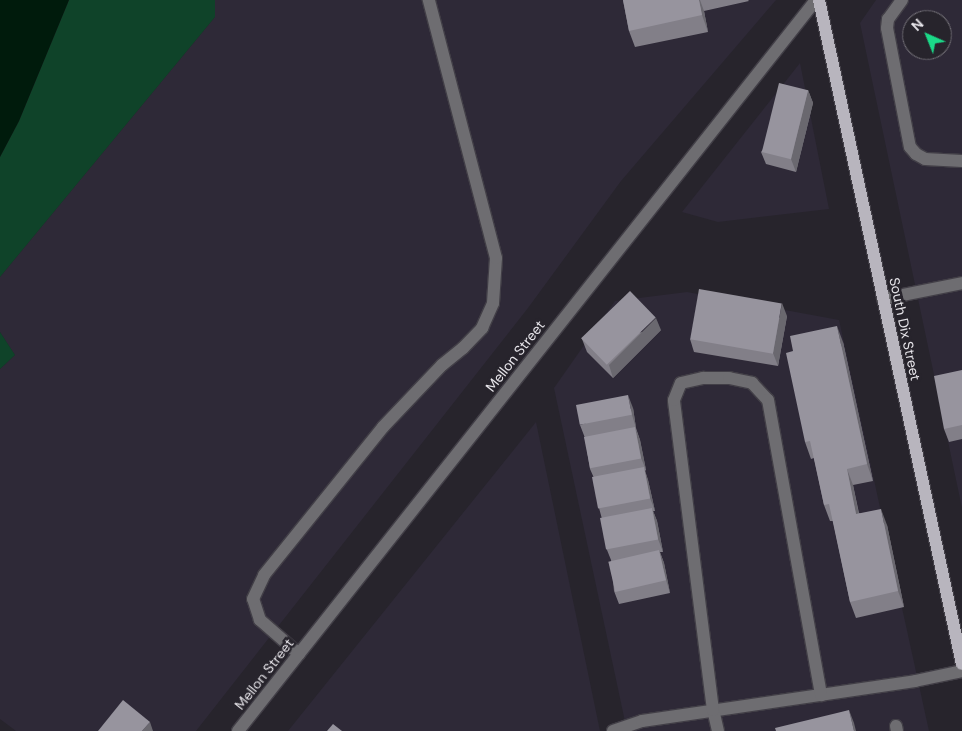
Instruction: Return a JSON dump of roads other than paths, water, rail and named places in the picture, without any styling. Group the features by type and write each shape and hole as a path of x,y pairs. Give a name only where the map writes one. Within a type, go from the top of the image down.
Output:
{"main road":[{"name":"South Dix Street","path":"818,0 962,664"}],"street":[{"path":"299,654 270,631 260,620 253,599 264,575 383,427 442,365 463,348 482,328 493,303 496,258 429,0"},
{"name":"Mellon Street","path":"238,731 818,0"},
{"path":"902,0 888,19 887,28 910,147 916,154 925,159 962,161"},
{"path":"883,299 962,283"},
{"path":"718,731 713,710 674,400 681,383 703,378 729,378 752,382 768,400 821,695"},
{"path":"613,731 642,721 915,681 962,671"}]}
